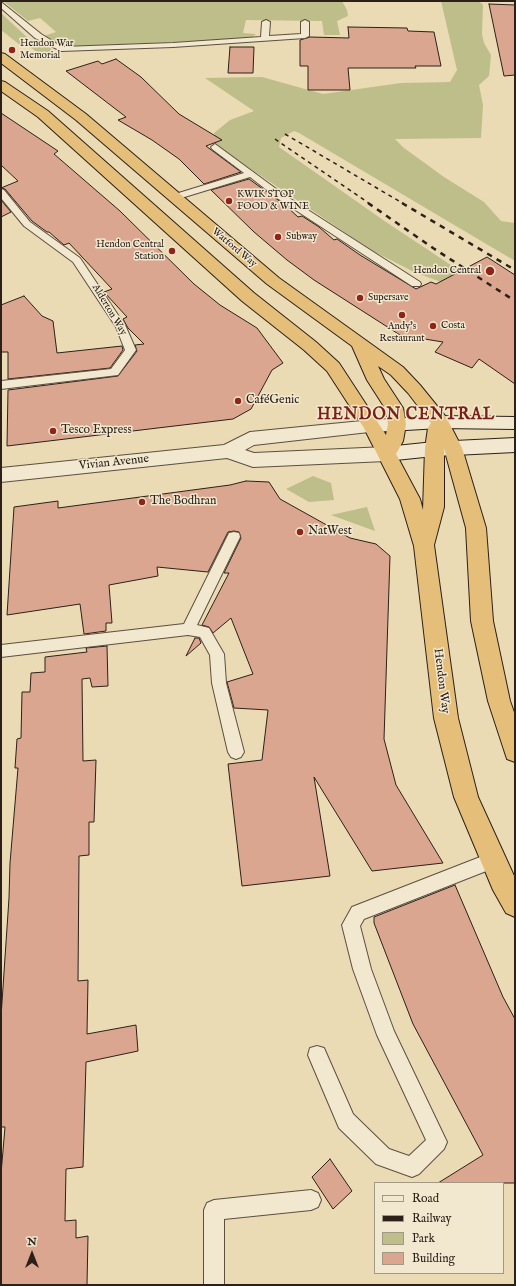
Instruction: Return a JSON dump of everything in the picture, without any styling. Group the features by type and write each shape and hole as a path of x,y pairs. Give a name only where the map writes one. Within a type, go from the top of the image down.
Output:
{"highway":[{"name":"Watford Way","path":"1,57 81,117 273,281 397,371 414,389 440,422"},
{"path":"1,85 43,114 248,297 334,368 372,426 386,454"},
{"path":"358,343 376,380 394,408 397,424 394,440 386,454"},
{"path":"440,422 437,428 444,449 476,528 482,621 499,701 515,752"},
{"path":"424,546 434,507 444,449"},
{"name":"Hendon Way","path":"386,454 410,499 424,546 446,718 466,797 502,882 515,904"}],"street":[{"name":"Vivian Avenue","path":"1,475 228,451 250,439 372,426 440,422 515,423"},
{"name":"Vivian Avenue","path":"228,451 253,460 386,454 515,445"}],"lane":[{"path":"1,4 38,36 61,48 173,45 304,36 305,22"},
{"path":"265,39 266,22"},
{"path":"215,147 280,196 416,284"},
{"path":"175,197 251,174"},
{"name":"Alderton Way","path":"1,192 27,224 77,260 121,327 131,350 114,372 1,385"},
{"path":"188,629 234,537"},
{"path":"1,651 188,629 204,632 217,654 219,683 236,752"},
{"path":"317,1055 346,1120 383,1157 412,1167 437,1142 386,1035 362,969 351,925 358,913 493,860"},
{"path":"214,1285 214,1210 311,1200"}],"green space":[{"path":"3,1 342,1 347,10 348,16 337,21 340,35 324,35 322,21 246,20 243,33 256,34 250,39 73,46 57,45 44,36 56,32 40,18 28,21"},
{"path":"441,1 479,1 483,5 482,34 484,43 491,55 489,76 479,85 483,105 481,138 395,139 404,148 444,177 484,202 501,221 515,223 515,261 299,133 294,131 281,138 279,147 386,222 493,293 482,297 414,272 371,250 216,144 214,133 230,120 254,111 205,78 262,77 323,94 401,83 450,82 457,70"},
{"path":"1,13 30,40 42,41 57,54 42,56 25,43 20,45 1,30"},
{"path":"313,476 331,483 334,500 309,502 286,489"},
{"path":"367,507 375,531 331,515"}],"building":[{"path":"489,4 515,5 515,75 504,76"},
{"path":"348,27 407,28 408,31 434,32 441,66 415,66 416,68 348,68 350,90 308,90 308,66 300,66 300,40 310,37 349,38"},
{"path":"230,47 254,47 253,73 228,73"},
{"path":"116,59 141,77 179,114 222,140 206,146 241,172 204,184 179,159 152,140 118,120 126,117 66,71 98,61 102,64"},
{"path":"1,113 58,151 54,154 120,211 194,284 220,305 257,328 283,363 272,370 251,409 233,419 7,446 8,390 118,376 137,351 135,345 144,344 128,328 123,319 127,317 104,292 112,289 69,243 64,245 49,232 32,221 5,189 1,188 18,181 1,165"},
{"path":"249,179 285,205 298,217 302,216 319,227 334,240 337,239 360,255 416,289 431,282 436,284 487,257 515,275 515,384 479,359 472,368 435,352 443,342 400,335 314,280 287,260 254,232 211,190"},
{"path":"1,200 11,212 1,217"},
{"path":"24,296 42,316 53,321 57,353 122,346 123,350 110,368 8,379 8,352 1,352 1,305"},
{"path":"246,481 269,482 280,499 350,538 376,544 390,556 384,739 396,785 443,863 372,871 314,777 330,876 242,886 228,764 262,760 268,710 234,708 227,682 253,674 231,618 213,633 209,627 202,625 229,573 224,573 241,538 239,532 228,532 208,572 157,567 158,576 109,585 112,623 106,623 106,631 84,634 80,604 7,615 14,507 58,501 58,508 230,485"},
{"path":"195,638 199,638 201,643 186,656"},
{"path":"107,646 108,686 92,687 90,678 82,679 83,761 96,760 94,822 89,822 89,855 79,856 78,981 88,980 87,1034 136,1025 138,1051 86,1062 83,1167 66,1169 65,1221 76,1220 76,1238 88,1236 87,1285 1,1285 1,1174 5,1127 1,1127 1,1017 10,863 18,768 15,768 17,739 21,738 22,692 30,692 31,673 45,672 45,657 87,652 86,648"},
{"path":"455,885 503,997 515,1019 515,1183 440,1182 483,1155 413,1024 374,923 374,917"},
{"path":"330,1159 352,1191 333,1209 312,1177"}],"railway":[{"path":"285,134 404,204"},
{"path":"275,139 370,204"},
{"path":"368,203 433,248 515,301"},
{"path":"402,203 515,270"}],"place":[{"name":"Hendon War Memorial","path":"12,50"},
{"name":"KWIK STOP FOOD & WINE","path":"229,201"},
{"name":"Subway","path":"278,237"},
{"name":"Hendon Central Station","path":"172,251"},
{"name":"Hendon Central","path":"490,271"},
{"name":"Supersave","path":"360,298"},
{"name":"Andy's Restaurant","path":"402,315"},
{"name":"Costa","path":"433,326"},
{"name":"CaféGenic","path":"238,401"},
{"name":"Tesco Express","path":"53,431"},
{"name":"The Bodhran","path":"142,502"},
{"name":"NatWest","path":"300,532"}],"district":[{"name":"HENDON CENTRAL","path":"406,416"}]}
